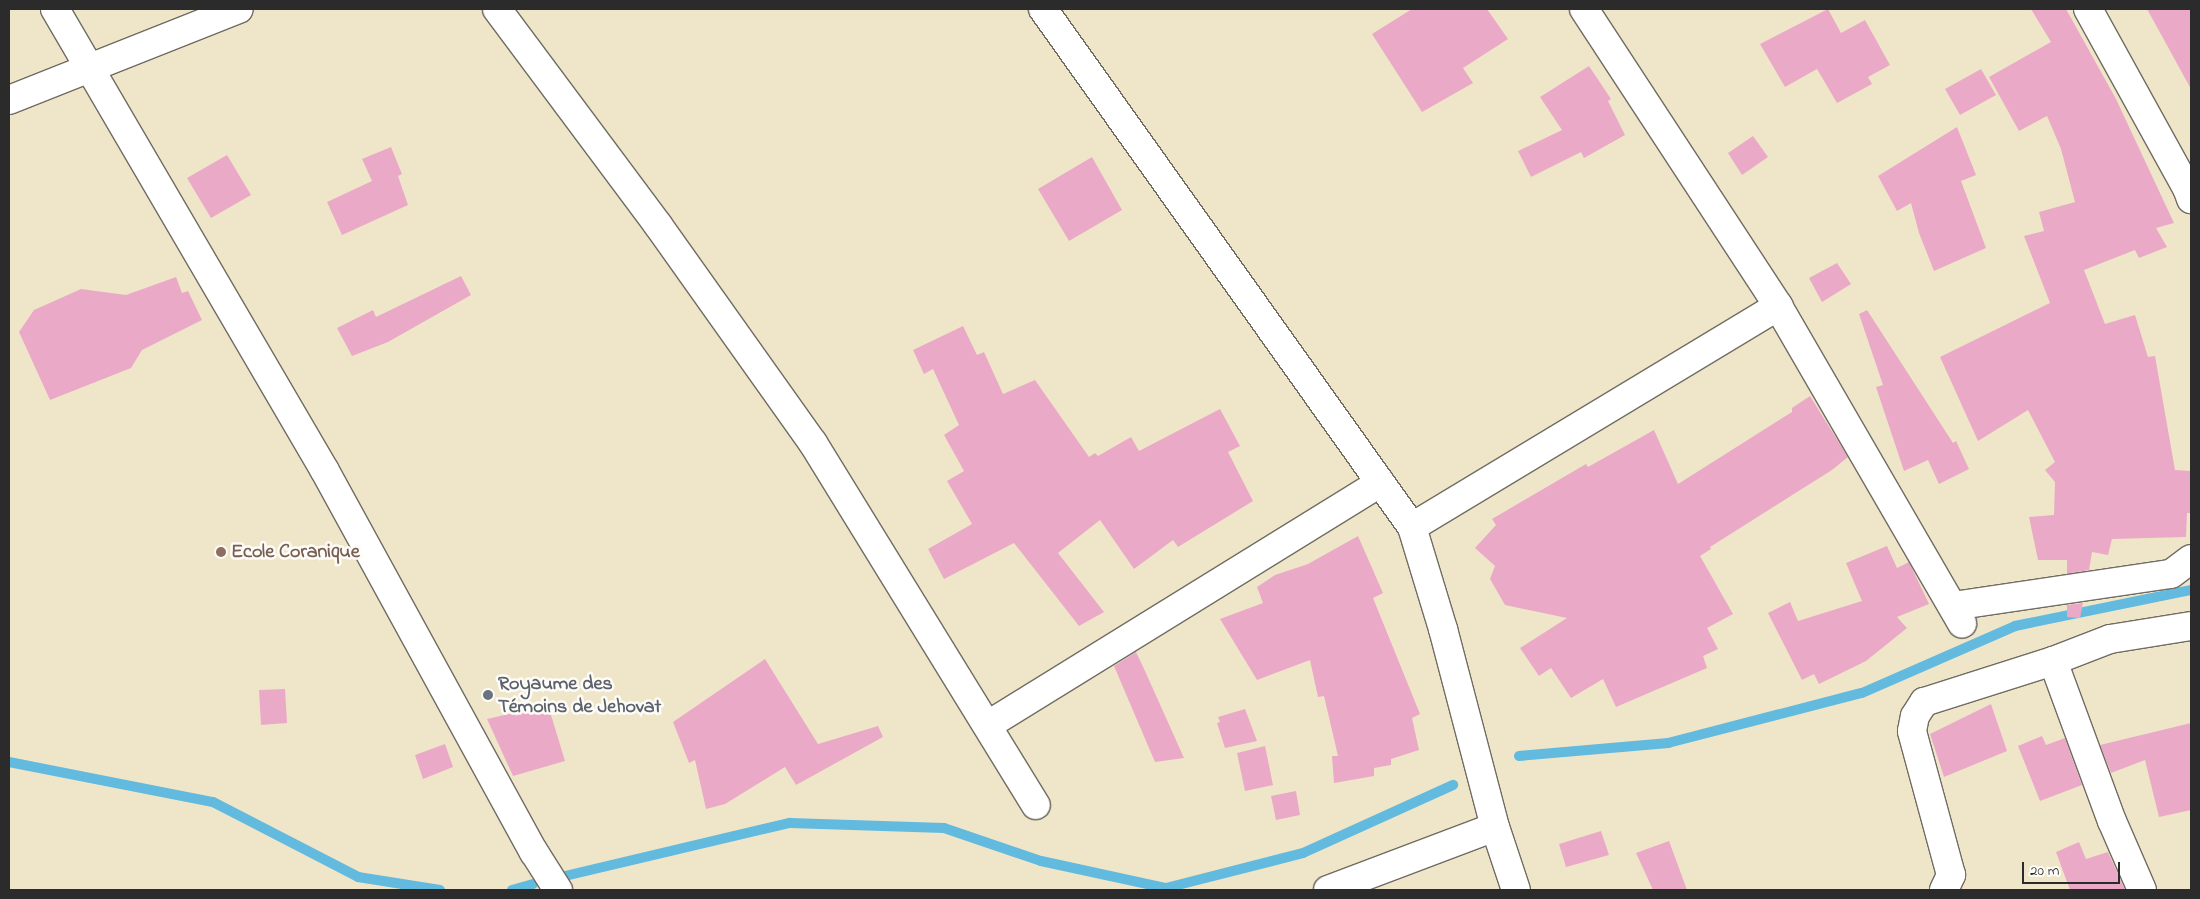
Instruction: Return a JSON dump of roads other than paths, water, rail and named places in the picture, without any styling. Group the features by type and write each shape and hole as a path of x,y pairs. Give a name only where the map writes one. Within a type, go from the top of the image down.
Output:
{"street":[{"path":"55,9 325,471 529,844 558,890"},
{"path":"9,100 238,9"},
{"path":"497,9 658,225 813,443 1036,805"},
{"path":"1043,9 1412,527 1443,629 1495,827 1516,890"},
{"path":"1584,9 1778,306 1958,614 2171,574 2191,559"},
{"path":"2088,9 2187,188 2191,199"},
{"path":"1412,527 1778,306"},
{"path":"988,725 1380,483"},
{"path":"1944,890 1951,875 1912,731 1915,716 1924,702 2053,661 2110,639 2191,626"},
{"path":"2053,661 2112,821 2142,890"},
{"path":"1328,890 1495,827"}],"waterway":[{"path":"1519,756 1668,743 1862,693 2015,626 2191,590"},
{"path":"9,762 213,802 358,877 440,890"},
{"path":"565,876 790,823 944,828 1041,861 1166,888 1303,853 1453,785"},
{"path":"512,890 533,884"}],"place":[{"name":"Ecole Coranique","path":"221,552"},
{"name":"Royaume des Témoins de Jehovat","path":"488,695"}]}
